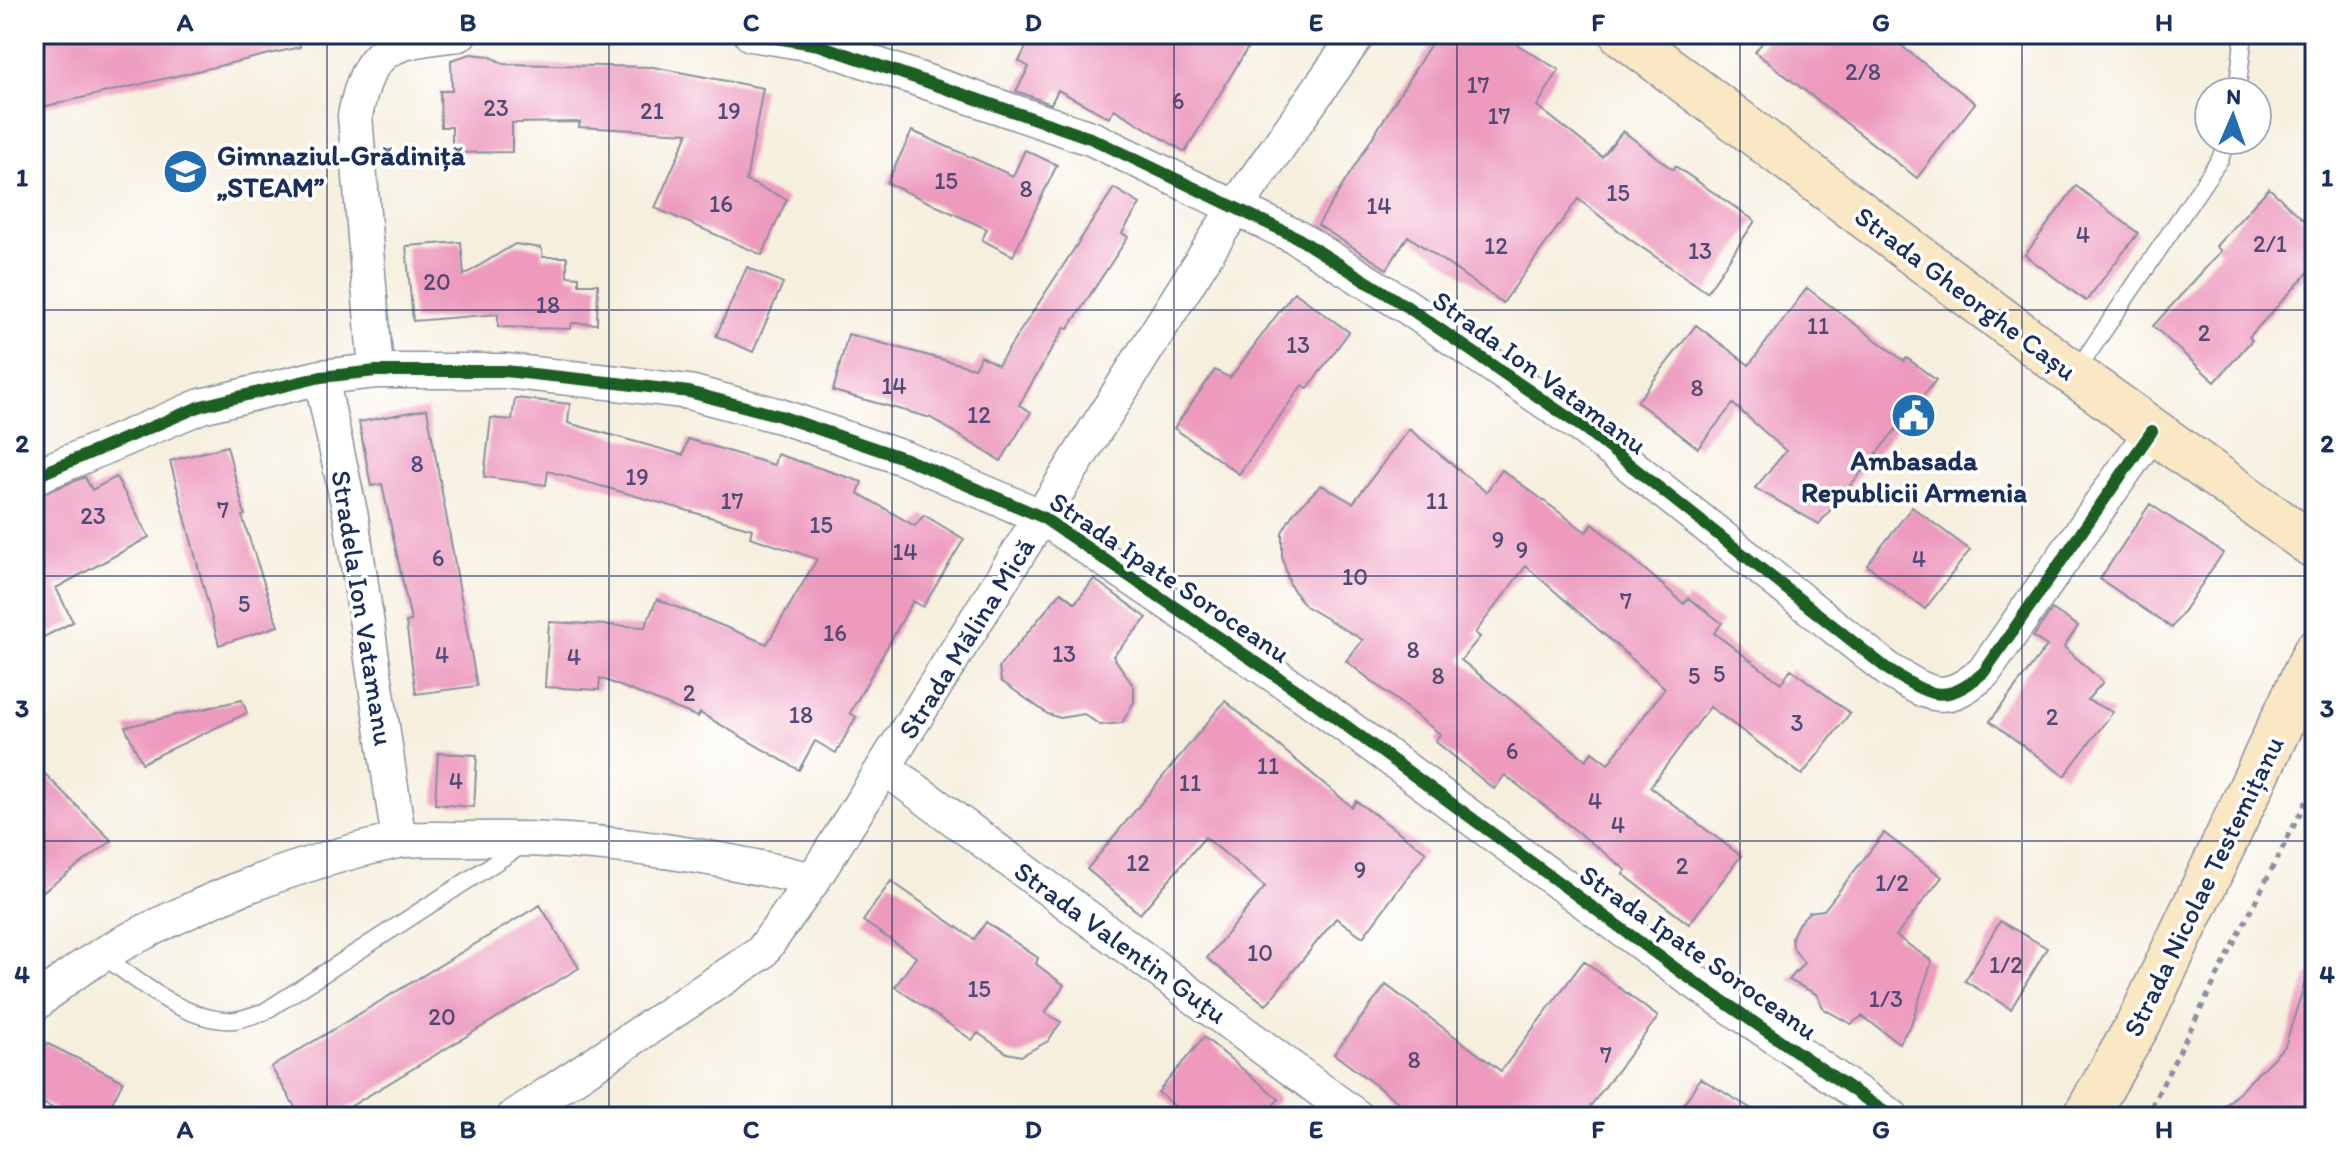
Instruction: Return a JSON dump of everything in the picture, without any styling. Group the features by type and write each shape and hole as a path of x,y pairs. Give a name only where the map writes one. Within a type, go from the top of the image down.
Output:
{"street":[{"path":"376,371 355,116 361,87 377,57 404,41 459,34"},
{"name":"Strada Ion Vatamanu","path":"751,34 819,45 1093,139 1296,237 1406,306 1585,429 1890,671 1921,689 1945,695 1964,690 1984,672 2152,431"},
{"name":"Strada Mălina Mică","path":"514,1117 761,953 813,880 1235,208 1358,34"},
{"name":"Strada Gheorghe Cașu","path":"1622,34 2074,374 2315,547"},
{"name":"Strada Ipate Soroceanu","path":"34,477 201,406 321,377 376,371 505,371 689,392 780,416 892,454 1042,517 1307,697 1682,973 1892,1117"},
{"name":"Stradela Ion Vatamanu","path":"321,377 351,517 399,841"},
{"name":"Strada Nicolae Testemițanu","path":"2085,1117 2141,1019 2315,652"},
{"name":"Strada Valentin Guțu","path":"884,767 1357,1117"},
{"path":"34,1005 59,982 102,955 195,908 274,875 399,841 530,840 618,844 725,858 813,880"}],"lane":[{"path":"2239,76 2244,34"},
{"path":"2074,374 2221,156"},
{"path":"102,955 160,996 200,1014 236,1020 264,1012 530,840"}],"path":[{"path":"2146,1117 2315,784"}],"building":[{"path":"34,34 299,34 300,47 34,109"},
{"path":"1033,34 1256,34 1185,152 1114,109 1109,118 1058,90 1051,104 1016,91 1029,67 1019,61"},
{"path":"1437,34 1500,34 1559,70 1537,106 1602,157 1623,131 1673,170 1675,166 1755,221 1707,292 1578,199 1503,303 1408,236 1387,269 1318,225"},
{"path":"1769,34 1886,34 1975,103 1917,178 1755,52"},
{"path":"471,54 489,56 504,64 653,67 763,88 746,181 787,199 762,255 655,208 688,133 579,127 580,122 512,123 512,152 452,153 452,127 441,127 440,91 452,91 451,60"},
{"path":"912,131 1013,176 1025,150 1057,165 1013,256 982,240 987,229 887,183"},
{"path":"2076,186 2138,233 2086,301 2025,255"},
{"path":"1114,188 1140,204 1122,233 1128,237 1068,329 1065,327 1019,405 1031,412 1001,461 931,418 833,391 848,334 974,368 981,356 998,365"},
{"path":"2269,188 2315,230 2315,265 2249,337 2252,340 2215,382 2153,326 2221,251 2216,246"},
{"path":"461,242 464,275 515,244 541,248 543,257 567,257 567,276 579,277 579,284 598,284 597,324 572,323 571,329 498,327 498,314 413,321 406,246"},
{"path":"747,267 783,283 753,352 716,336"},
{"path":"1807,288 1904,361 1907,358 1936,380 1819,524 1755,488 1786,451 1733,404 1698,448 1637,402 1696,325 1749,365"},
{"path":"1294,292 1349,332 1308,388 1302,385 1239,474 1174,428 1215,370 1230,378"},
{"path":"515,398 570,404 568,423 683,455 688,439 774,465 777,454 862,482 858,493 915,526 924,515 964,539 923,607 913,601 850,713 856,717 836,753 815,741 799,770 700,713 698,717 600,678 599,690 545,687 549,622 645,627 657,599 767,644 817,559 750,537 752,529 548,471 546,485 484,477 491,418 512,420"},
{"path":"427,409 477,686 416,694 406,622 411,621 382,484 371,486 359,422"},
{"path":"1409,429 1486,492 1502,470 1586,532 1593,524 1684,604 1688,598 1722,623 1714,633 1781,683 1791,669 1850,713 1802,775 1710,707 1650,787 1741,856 1689,924 1623,874 1626,870 1505,775 1494,789 1435,741 1440,734 1346,661 1363,640 1305,606 1290,585 1282,557 1282,532 1294,512 1321,485 1353,503","holes":["1526,566 1665,688 1608,764 1592,752 1586,760 1461,660 1480,637 1475,633"]},
{"path":"227,446 245,515 242,516 278,626 219,645 170,461"},
{"path":"85,477 92,490 116,477 149,537 56,588 73,622 34,642 34,497"},
{"path":"2150,504 2223,553 2172,628 2100,579"},
{"path":"1912,507 1970,550 1925,609 1867,565"},
{"path":"1094,579 1147,618 1113,656 1134,687 1134,702 1122,723 1100,725 1084,714 1060,718 1048,714 1001,681 999,667 1061,592 1075,603"},
{"path":"2052,609 2078,626 2064,647 2103,682 2087,700 2113,712 2064,776 1990,721 2047,646 2033,637"},
{"path":"242,700 247,713 142,763 125,727"},
{"path":"1225,701 1352,807 1356,801 1426,852 1363,937 1336,918 1266,1005 1207,958 1265,887 1205,837 1140,914 1087,869"},
{"path":"438,753 477,755 474,807 435,804"},
{"path":"34,763 112,841 34,898"},
{"path":"1884,833 1942,877 1896,936 1932,961 1911,1024 1899,1043 1862,1016 1851,1024 1824,1009 1816,994 1789,980 1804,963 1793,948 1792,937 1798,924 1809,912 1824,910"},
{"path":"891,881 974,939 986,922 1038,958 1036,964 1064,985 1045,1013 1061,1022 1048,1041 1021,1056 1007,1053 978,1033 972,1040 895,987 916,957 863,921"},
{"path":"540,905 579,968 333,1117 301,1117 271,1067"},
{"path":"2000,921 2047,948 2011,1009 1965,981"},
{"path":"1584,961 1658,1017 1582,1117 1418,1117 1334,1054 1386,985 1501,1071"},
{"path":"2308,973 2315,975 2315,1117 2214,1117 2285,1046"},
{"path":"34,1037 123,1081 105,1117 71,1117 34,1099"},
{"path":"1204,1037 1279,1099 1263,1117 1188,1117 1158,1092"},
{"path":"1700,1078 1765,1117 1676,1117"}],"cycle path":[{"path":"751,34 819,45 1093,139 1296,237 1406,306 1585,429 1890,671 1927,691 1938,694 1959,690 1984,672 2152,431"},
{"path":"34,477 201,406 321,377 376,371 505,371 689,392 780,416 906,459 1042,517 1307,697 1682,973 1892,1117"}],"place":[{"name":"Gimnaziul-Grădiniță „STEAM”","path":"186,171"},
{"name":"Ambasada Republicii Armenia","path":"1914,416"}]}
